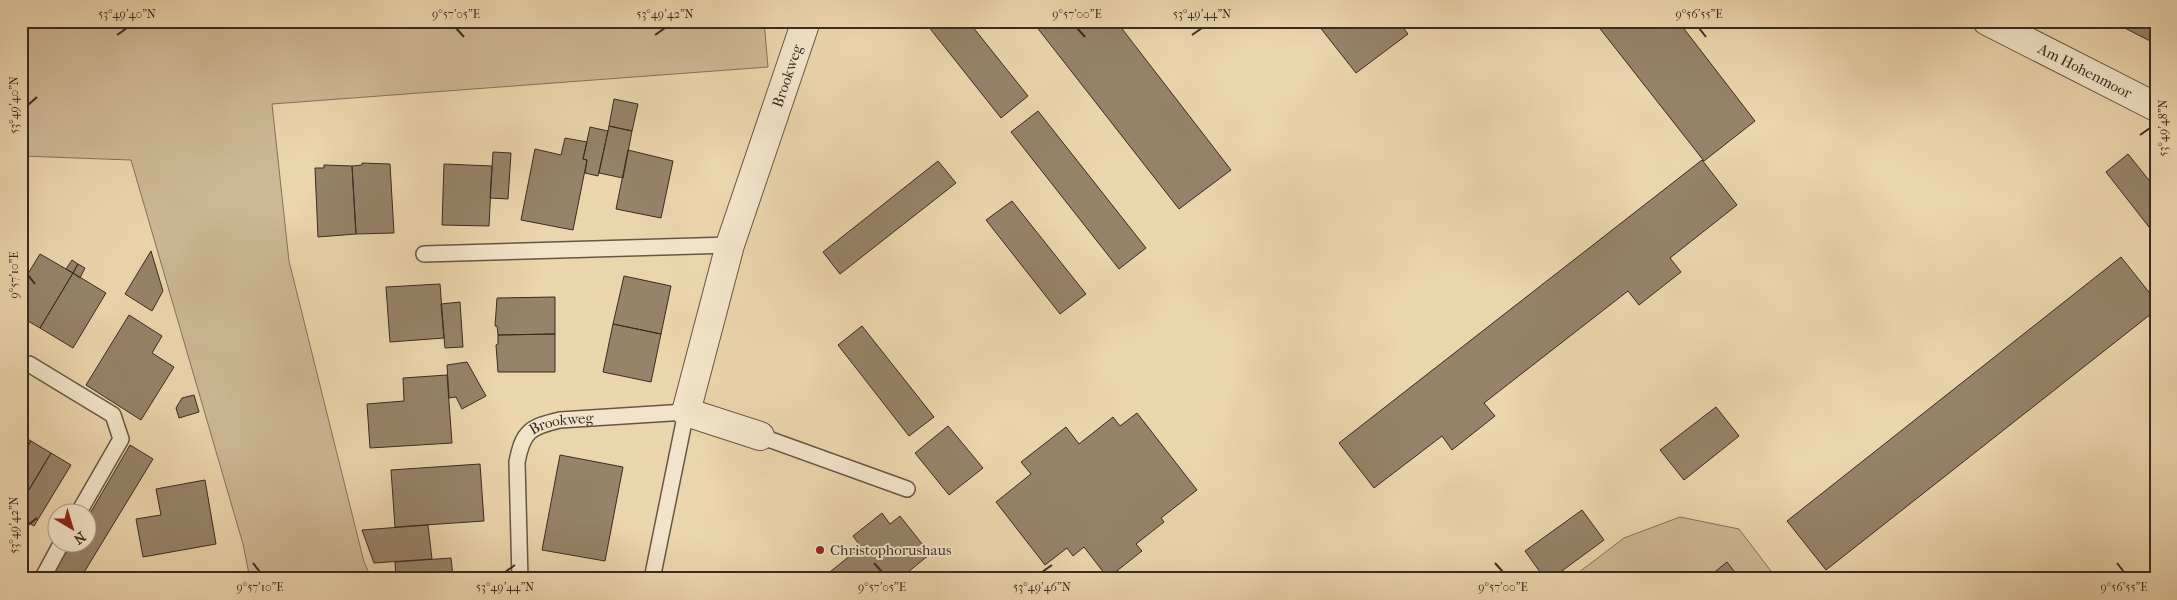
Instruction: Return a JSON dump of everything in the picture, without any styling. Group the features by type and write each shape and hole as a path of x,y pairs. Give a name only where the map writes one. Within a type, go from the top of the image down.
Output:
{"street":[{"name":"Brookweg","path":"760,436 686,412 730,245 806,21"},
{"name":"Am Hohenmoor","path":"1987,21 2156,107"}],"lane":[{"path":"424,254 730,245"},
{"path":"29,364 113,415 121,439 85,502"},
{"name":"Brookweg","path":"520,579 517,462 520,447 528,430 540,424 560,420 686,412 652,579"},
{"name":"Brookweg","path":"760,436 908,489"},
{"path":"42,579 57,552"}],"shaded area":[{"path":"21,21 764,21 768,67 272,104 289,261 364,562 372,579 250,579 243,544 131,160 21,156"},
{"path":"1680,517 1739,529 1777,579 1570,579 1624,538"}],"building":[{"path":"924,21 968,21 1028,96 1001,118"},
{"path":"1032,21 1116,21 1231,170 1179,209"},
{"path":"1315,21 1398,21 1408,34 1356,73"},
{"path":"1594,21 1678,21 1755,121 1704,161"},
{"path":"2111,21 2156,21 2156,44"},
{"path":"614,99 638,104 632,131 609,126"},
{"path":"1038,111 1146,248 1119,269 1011,132"},
{"path":"609,126 632,131 623,178 599,173"},
{"path":"590,127 608,131 598,176 585,173 587,160 583,159"},
{"path":"565,138 587,142 583,159 587,160 573,230 521,220 535,149 561,155"},
{"path":"628,150 673,161 661,218 616,209"},
{"path":"493,152 511,153 508,199 490,198"},
{"path":"2128,154 2156,189 2156,236 2106,172"},
{"path":"1702,160 1737,205 1670,258 1681,272 1639,305 1628,291 1484,403 1495,416 1452,450 1442,436 1374,488 1339,443"},
{"path":"938,161 956,183 840,274 823,252"},
{"path":"362,163 390,164 394,233 356,234 352,166 362,165"},
{"path":"444,164 492,166 489,226 442,225"},
{"path":"324,165 352,166 356,234 318,237 315,168 324,168"},
{"path":"1012,201 1086,294 1060,314 986,220"},
{"path":"151,251 163,291 152,311 125,294"},
{"path":"40,254 73,273 40,328 21,317 21,285"},
{"path":"2121,257 2156,301 2156,310 1826,570 1787,521"},
{"path":"72,260 78,264 73,273 66,269"},
{"path":"78,264 85,268 80,278 73,273"},
{"path":"73,273 106,293 73,348 40,328"},
{"path":"624,276 671,286 661,334 613,324"},
{"path":"440,284 444,338 390,342 386,287"},
{"path":"555,297 555,334 498,335 497,326 495,326 497,298"},
{"path":"460,302 463,347 445,348 441,304"},
{"path":"129,315 162,336 152,353 174,367 141,420 86,385"},
{"path":"613,324 661,334 651,382 603,372"},
{"path":"862,326 934,417 909,436 838,345"},
{"path":"555,334 555,372 498,372 496,345 498,344 498,335"},
{"path":"467,362 486,396 462,409 456,397 449,398 447,365"},
{"path":"447,375 452,443 370,448 367,404 404,401 403,378"},
{"path":"194,395 199,412 179,418 176,408 182,398"},
{"path":"1716,407 1739,436 1684,480 1660,450"},
{"path":"1137,413 1197,490 1161,518 1164,522 1136,544 1142,551 1108,578 1084,547 1073,556 1067,548 1045,565 996,502 1031,474 1021,462 1066,427 1079,444 1113,417 1120,426"},
{"path":"948,426 983,468 949,495 915,453"},
{"path":"21,435 31,441 21,457"},
{"path":"31,441 51,453 21,503 21,457"},
{"path":"130,445 153,459 98,549 97,502"},
{"path":"51,453 71,465 34,526 21,518 21,503"},
{"path":"560,455 623,467 605,561 542,550"},
{"path":"480,464 484,521 395,527 391,470"},
{"path":"205,480 216,544 143,557 136,519 161,515 156,489"},
{"path":"1582,510 1604,540 1551,579 1545,579 1525,551"},
{"path":"882,513 890,524 900,516 930,554 907,573 912,579 837,579 831,571 861,547 853,536"},
{"path":"428,525 432,559 374,563 362,530"},
{"path":"66,552 96,552 80,579 63,579 54,573"},
{"path":"451,558 453,577 396,579 395,562"},
{"path":"1727,562 1740,579 1706,579"},
{"path":"482,575 482,579 431,579 453,577"}],"place":[{"name":"Christophorushaus","path":"820,550"}]}
